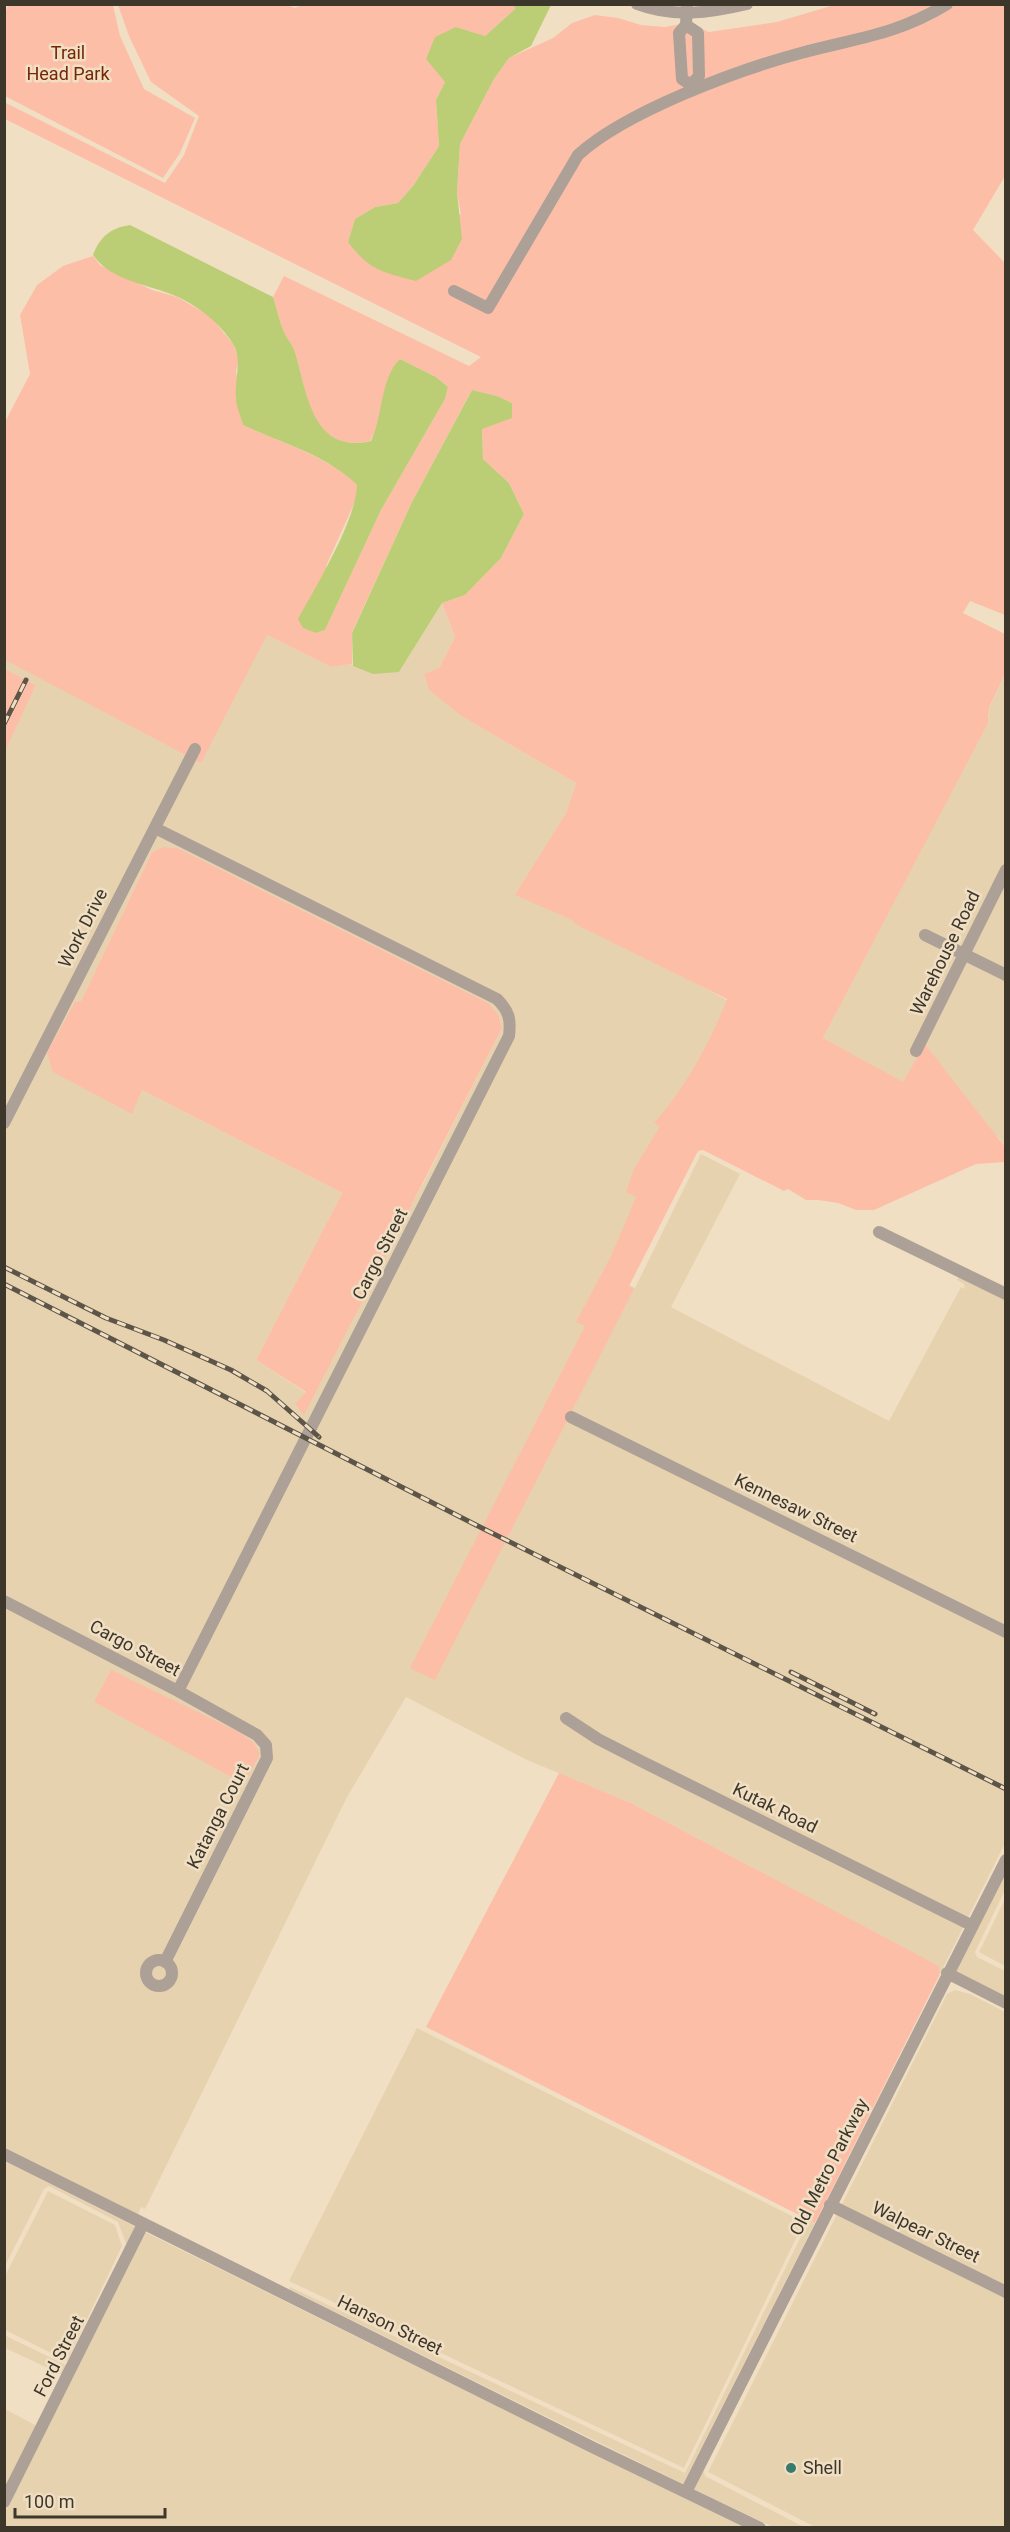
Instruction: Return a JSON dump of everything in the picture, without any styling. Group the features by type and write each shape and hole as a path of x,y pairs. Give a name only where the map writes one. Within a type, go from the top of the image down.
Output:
{"street":[{"path":"637,4 657,11 686,14 715,12 747,4"},
{"path":"454,291 488,308 578,155 597,138 692,88 799,53 895,31 918,22 947,4"},
{"path":"686,14 698,33 699,76 692,88"},
{"path":"686,14 679,33 681,69 682,79 692,88"},
{"path":"681,69 699,68"},
{"name":"Work Drive","path":"4,1123 195,749"},
{"name":"Cargo Street","path":"4,1601 178,1691 509,1036 511,1019 506,1007 497,999 155,828"},
{"name":"Warehouse Road","path":"916,1051 1005,870"},
{"path":"925,935 1005,975"},
{"path":"879,1232 1005,1294"},
{"name":"Kennesaw Street","path":"571,1417 1005,1632"},
{"name":"Katanga Court","path":"165,1962 267,1758 266,1745 257,1735 178,1691"},
{"name":"Kutak Road","path":"566,1718 598,1739 641,1761 971,1925"},
{"name":"Old Metro Parkway","path":"686,2492 1005,1860"},
{"path":"947,1974 1005,2003"},
{"name":"Hanson Street","path":"4,2154 760,2528"},
{"name":"Walpear Street","path":"830,2205 1005,2292"},
{"name":"Ford Street","path":"4,2502 143,2224"}],"shaded area":[{"path":"514,5 551,5 531,46 509,58 494,79 460,144 457,192 462,239 451,260 416,281 370,265 348,242 355,219 375,207 398,203 413,186 439,146 436,100 445,82 426,59 435,37 456,27 485,36 515,9"},
{"path":"130,225 273,297 282,328 295,352 315,417 324,430 336,439 351,443 371,441 385,387 400,359 436,377 448,387 445,399 381,510 325,630 316,633 303,628 298,619 343,535 355,500 357,485 332,466 303,450 243,425 236,401 238,370 236,350 222,330 209,317 186,301 121,277 101,264 93,255 107,234 117,228"},
{"path":"472,390 497,396 512,403 512,418 482,429 483,459 509,483 524,514 501,558 465,595 442,603 399,672 373,674 353,666 352,633 412,502"},
{"path":"442,603 455,637 439,668 463,717 576,783 566,813 544,850 699,985 734,1004 604,1272 635,1288 701,1154 740,1174 671,1307 889,1421 961,1287 965,1289 964,1284 957,1280 962,1271 1005,1298 1005,1843 939,1976 938,1966 631,1803 527,1760 406,1697 346,1799 145,2209 141,2207 138,2215 5,2148 4,751 36,685 5,669 5,654 267,635 331,667 352,664 353,666 399,672","holes":["163,847 177,848 499,1016 502,1028 424,1182 298,1408 306,1393 256,1360 342,1193 142,1090 75,1002 81,1001 152,852"]},
{"path":"1005,674 1005,1147 998,1137 823,1038 989,717 989,709"},
{"path":"1005,1871 1005,1890 975,1952 977,1957 1005,1971 1005,2006 949,1981"},
{"path":"1005,1899 1005,1966 979,1952"},
{"path":"955,1990 970,1994 1005,2012 1005,2527 815,2527 708,2472 947,1994"},
{"path":"417,2028 804,2222 684,2468 289,2281"},
{"path":"869,2140 704,2470 705,2476 804,2527 773,2527 693,2489"},
{"path":"5,2161 136,2227 127,2246 118,2222 49,2186 44,2189 5,2266"},
{"path":"48,2191 115,2225 122,2246 67,2361 5,2330 5,2276"},
{"path":"809,2220 815,2223 683,2484 289,2289 290,2287 685,2473"},
{"path":"145,2232 589,2452 746,2527 5,2528 4,2514"},
{"path":"4,2335 68,2366 63,2375 5,2348"},
{"path":"5,2409 37,2426 5,2491"}],"green space":[{"path":"284,4 295,8 304,4 514,5 515,9 485,36 456,27 445,82 436,100 439,146 413,186 398,203 375,207 355,219 348,242 461,214 457,192 460,144 494,79 509,58 553,38 572,23 595,15 618,18 641,25 665,27 687,23 709,32 777,22 834,5 1005,5 1005,176 973,230 1005,263 1005,615 970,601 963,613 1005,634 1005,674 989,708 988,723 823,1038 903,1082 925,1044 1005,1147 1005,1162 976,1164 874,1210 856,1210 838,1203 806,1200 788,1189 784,1191 703,1150 698,1151 629,1286 634,1289 435,1680 410,1668 585,1326 576,1322 611,1256 636,1197 626,1192 634,1169 660,1126 654,1123 696,1064 727,999 575,924 572,920 515,895 566,813 576,783 463,717 429,690 424,674 439,668 455,637 442,603 465,595 501,558 524,514 509,483 483,459 482,429 512,403 497,396 472,390 412,502 352,632 352,664 331,667 267,635 201,763 5,660 5,422 30,374 20,315 37,285 63,266 93,256 100,265 152,290 177,297 210,316 233,344 239,360 236,371 243,425 318,458 358,485 357,497 327,564 316,633 325,630 381,510 445,399 448,387 436,377 400,359 378,426 370,441 350,443 335,438 315,417 308,402 294,349 281,323 273,297 284,276 469,366 481,357 5,119 4,102 165,183 184,155 199,116 151,82 129,36 118,5"},
{"name":"Trail Head Park","path":"8,5 113,5 120,36 144,89 195,118 180,153 163,178 5,96 4,17"},
{"path":"5,669 36,685 5,751"},
{"path":"163,847 177,848 488,1003 499,1016 502,1028 304,1415 295,1404 306,1392 256,1360 342,1193 142,1090 132,1114 53,1072 47,1053 75,1002 81,1001 152,852"},
{"path":"111,1670 239,1732 253,1742 260,1754 244,1784 94,1702"},
{"path":"559,1773 631,1803 939,1966 939,1976 815,2223 426,2027"}],"railway":[{"path":"4,724 26,680"},
{"path":"4,1267 106,1318 164,1340 231,1370 267,1391 319,1437"},
{"path":"4,1284 476,1525 1006,1789"},
{"path":"791,1672 875,1714"}],"place":[{"name":"Shell","path":"791,2468"}]}
